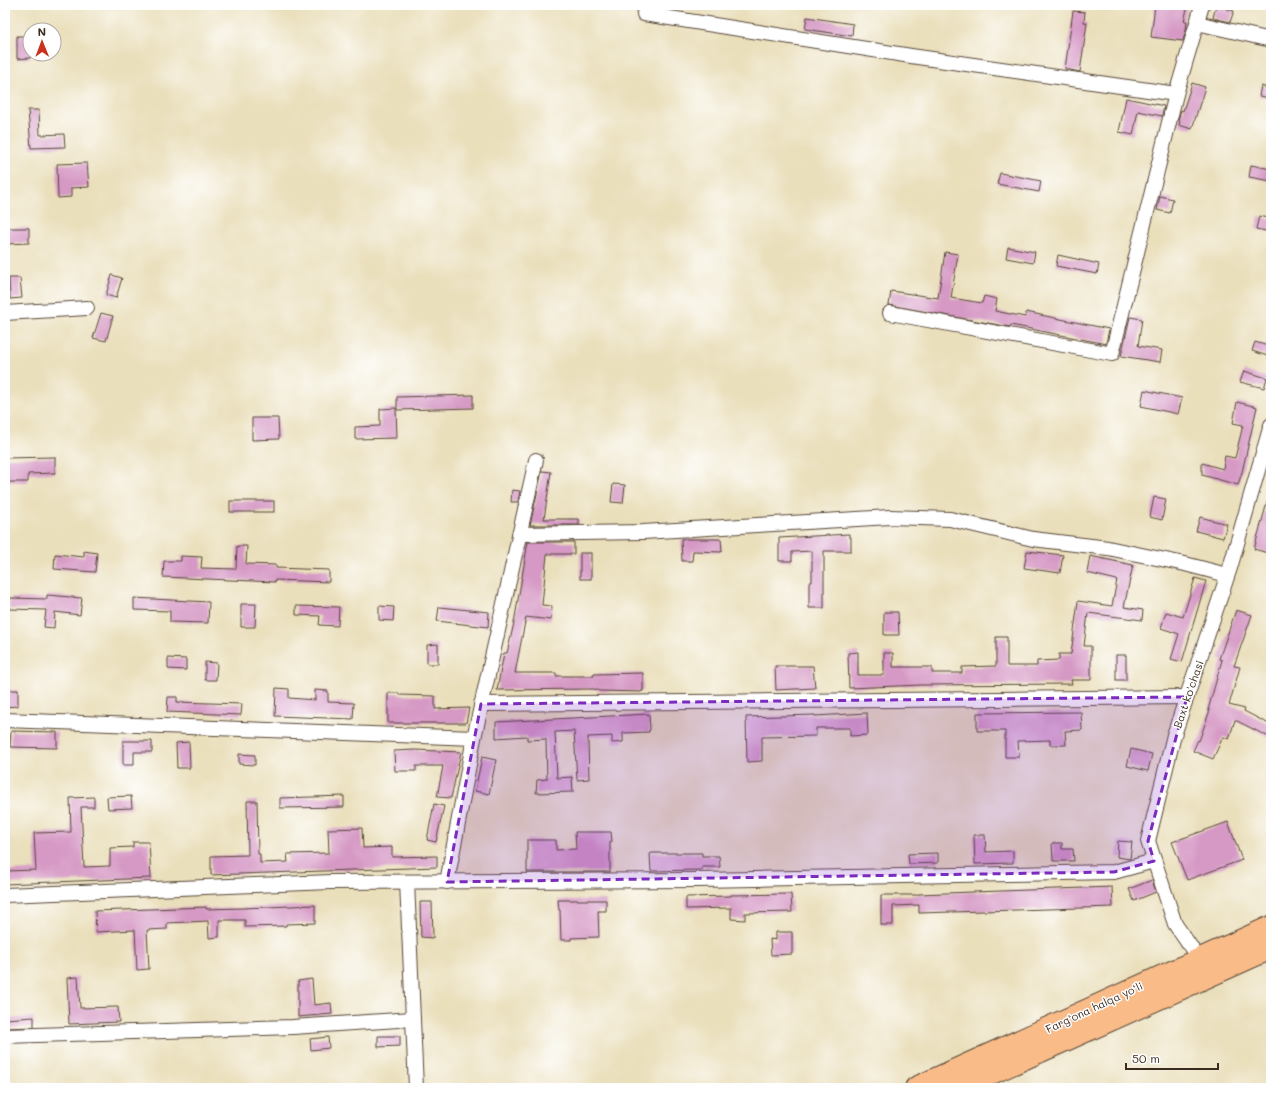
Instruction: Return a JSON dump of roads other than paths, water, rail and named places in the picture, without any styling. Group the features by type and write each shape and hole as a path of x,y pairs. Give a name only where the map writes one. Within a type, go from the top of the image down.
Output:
{"highway":[{"name":"Farg‘ona halqa yo‘li","path":"916,1088 1271,927"},
{"name":"Farg‘ona halqa yo‘li","path":"958,1088 1271,948"}],"street":[{"path":"646,5 644,14 911,56 1176,94"},
{"path":"890,313 1112,354 1176,94 1202,5"},
{"path":"1197,23 1271,40"},
{"path":"5,313 87,308"},
{"name":"Baxt ko'chasi","path":"1199,959 1175,924 1148,841 1174,735 1266,462 1271,425"},
{"path":"447,882 481,704 536,460"},
{"path":"519,534 643,532 890,517 950,519 1033,539 1108,548 1185,564 1227,576"},
{"path":"481,704 1187,697"},
{"path":"5,720 474,738"},
{"path":"5,895 331,882 698,880 1114,872 1154,861"},
{"path":"407,882 416,1088"},
{"path":"5,1036 293,1027 413,1019"}]}
